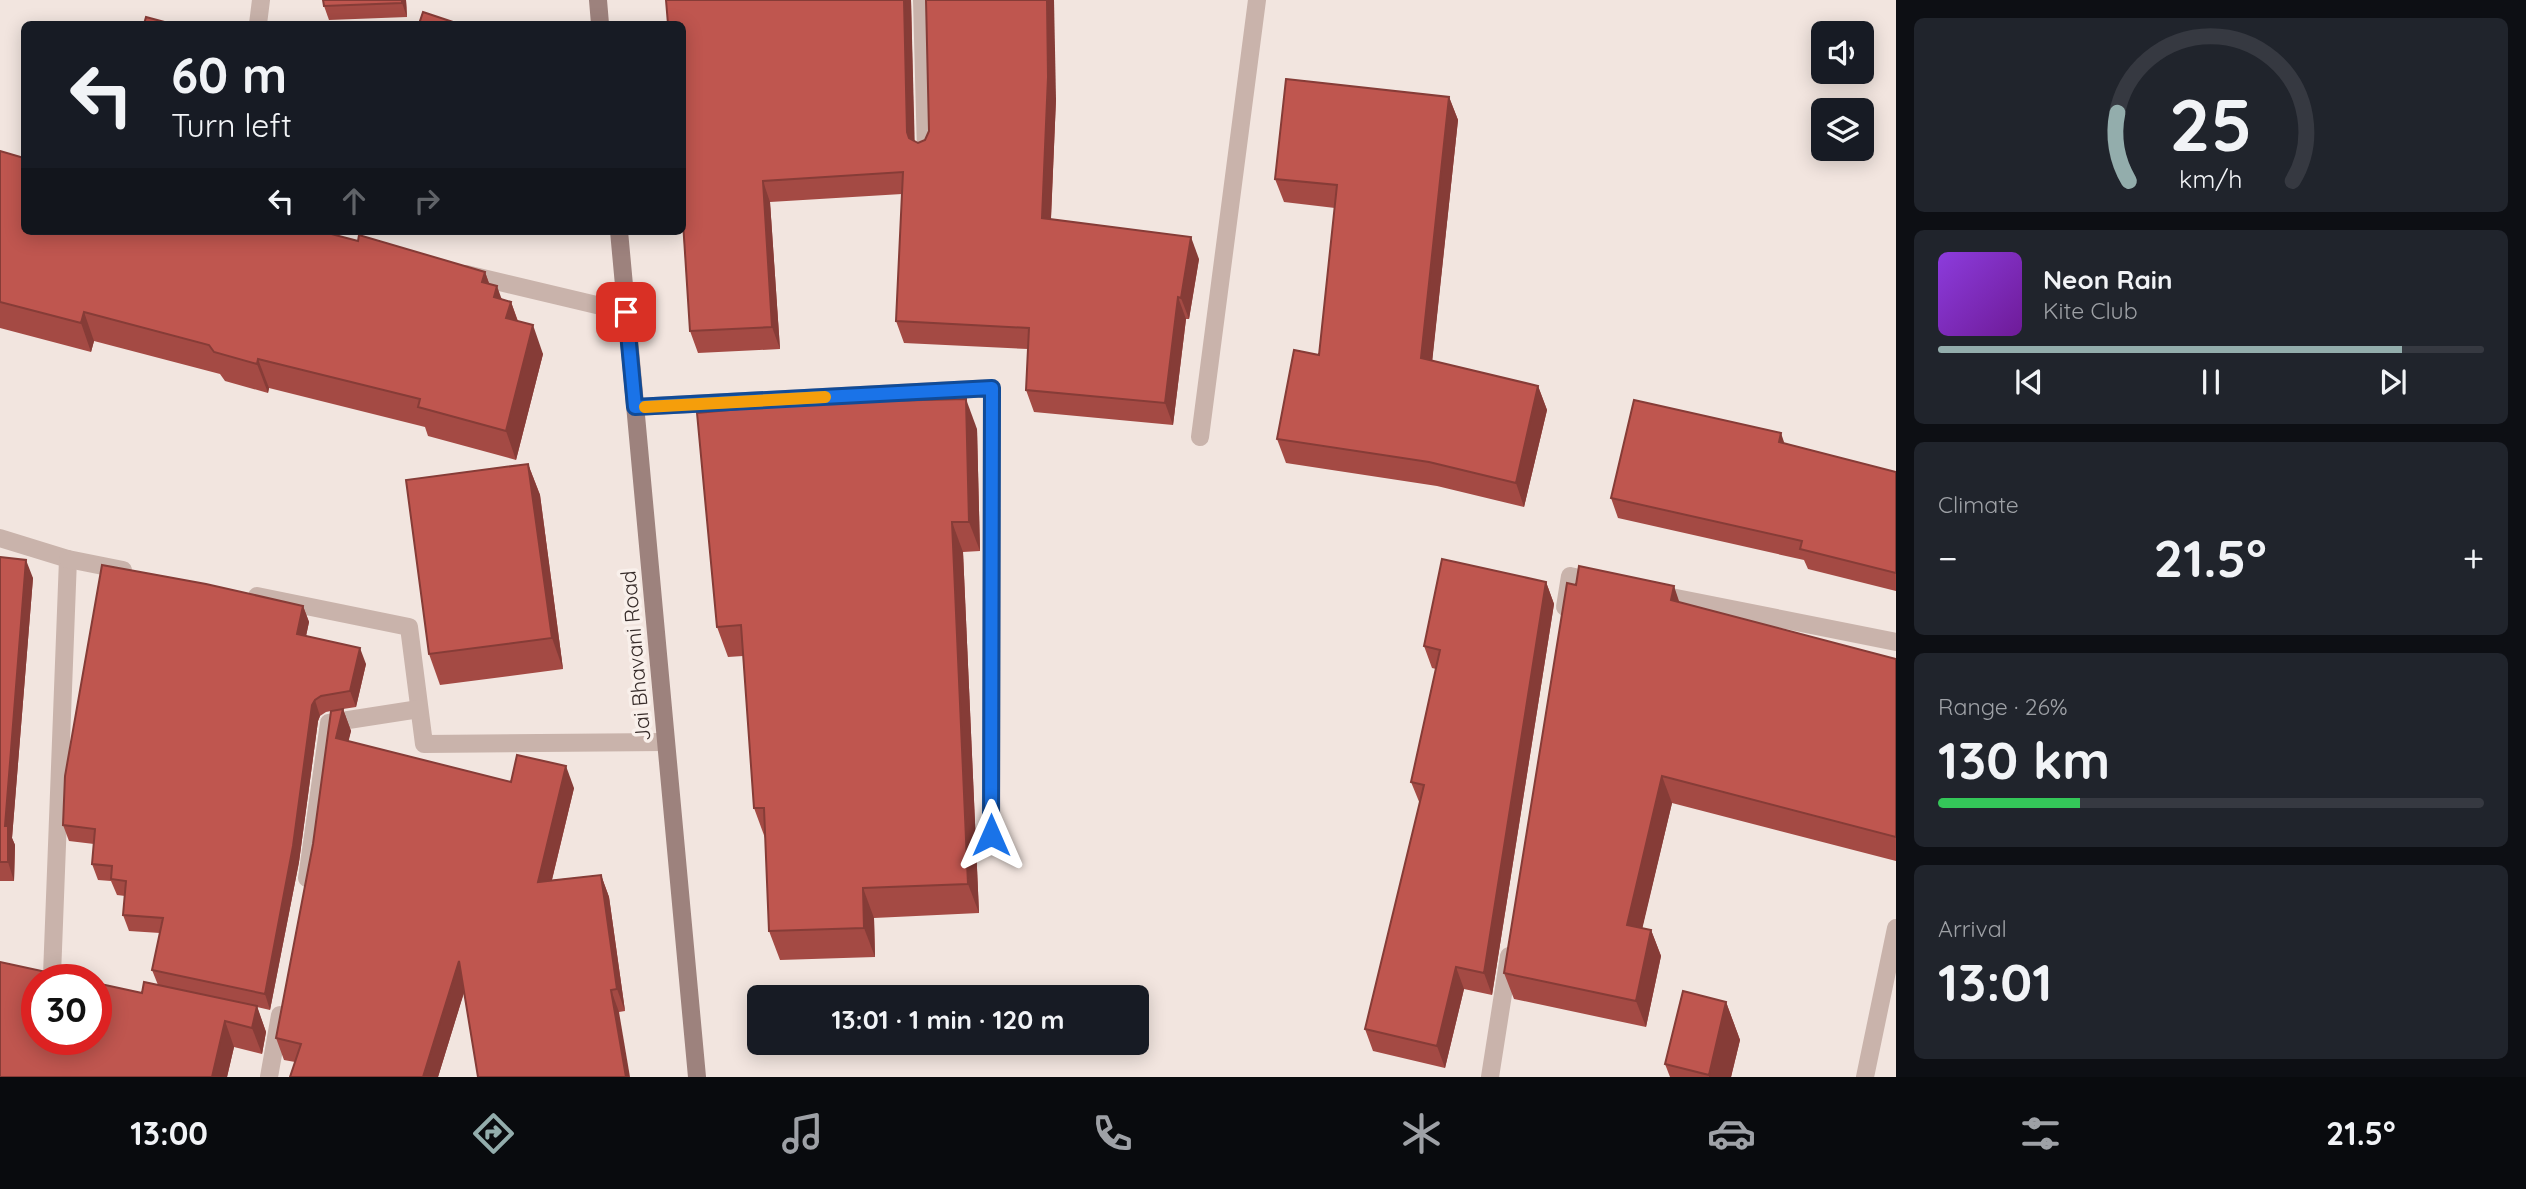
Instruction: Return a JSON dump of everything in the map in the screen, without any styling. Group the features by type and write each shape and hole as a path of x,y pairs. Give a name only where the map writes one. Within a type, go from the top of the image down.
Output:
{"street":[{"path":"258,21 261,0"},
{"path":"598,0 600,21"},
{"path":"922,0 926,153"},
{"path":"1200,437 1257,0"},
{"name":"Jai Bhavani Road","path":"619,235 696,1077"},
{"path":"450,270 626,312"},
{"path":"635,407 992,388 991,835"},
{"path":"0,538 68,559 136,572"},
{"path":"46,964 68,559"},
{"path":"1561,630 1570,576 1610,584"},
{"path":"1638,590 1896,642"},
{"path":"245,594 408,627 424,744 666,743"},
{"path":"305,891 329,723 419,709"},
{"path":"1865,1077 1896,928"},
{"path":"1490,1077 1512,941"},
{"path":"269,1077 272,1022 284,996"}],"building":[{"path":"323,0 402,0 402,3 324,6"},
{"path":"666,0 904,0 907,132 909,138 918,143 925,140 929,131 926,0 1047,0 1048,77 1042,218 1191,237 1181,298 1178,297 1165,403 1026,390 1029,328 896,321 903,172 763,181 772,327 690,331 684,235 686,235 686,21 668,21"},
{"path":"423,12 450,21 420,21"},
{"path":"146,17 161,21 145,21"},
{"path":"1286,79 1449,97 1421,358 1538,386 1516,483 1429,462 1277,439 1294,350 1319,355 1337,185 1275,179"},
{"path":"0,151 21,157 21,235 335,235 358,241 359,235 485,272 482,282 497,286 494,297 511,302 506,318 533,325 506,431 418,407 420,399 258,359 257,364 214,352 209,345 84,312 81,323 0,302"},
{"path":"966,399 969,522 952,522 968,884 863,888 864,928 769,931 764,808 754,808 741,625 717,627 697,413 839,400"},
{"path":"1634,400 1781,433 1779,442 1896,472 1896,573 1800,549 1802,541 1611,498"},
{"path":"528,464 552,638 429,654 406,480"},
{"path":"0,557 26,560 5,826 8,826 8,862 0,862"},
{"path":"1442,559 1546,582 1484,973 1456,967 1437,1046 1365,1029 1424,785 1411,782 1440,650 1424,646"},
{"path":"102,565 206,584 303,606 297,634 360,648 350,691 321,696 312,705 293,846 265,994 152,970 163,918 123,915 126,881 111,879 112,866 92,864 95,829 63,825 65,776"},
{"path":"1579,566 1674,586 1671,600 1896,659 1896,837 1662,776 1627,925 1651,930 1636,1001 1504,973 1567,583 1576,585"},
{"path":"343,709 336,738 511,782 517,755 566,766 538,882 601,875 617,989 611,990 626,1077 478,1077 459,961 423,1077 290,1077 301,1044 276,1038 313,844 331,711"},
{"path":"0,962 21,967 21,1055 112,1055 112,986 142,993 144,982 257,1006 252,1028 225,1021 212,1077 0,1077"},
{"path":"1683,991 1726,1002 1709,1075 1665,1064"}],"slow traffic":[{"path":"645,407 825,397"}],"route":[{"path":"626,312 635,407 992,388 991,835"}]}
